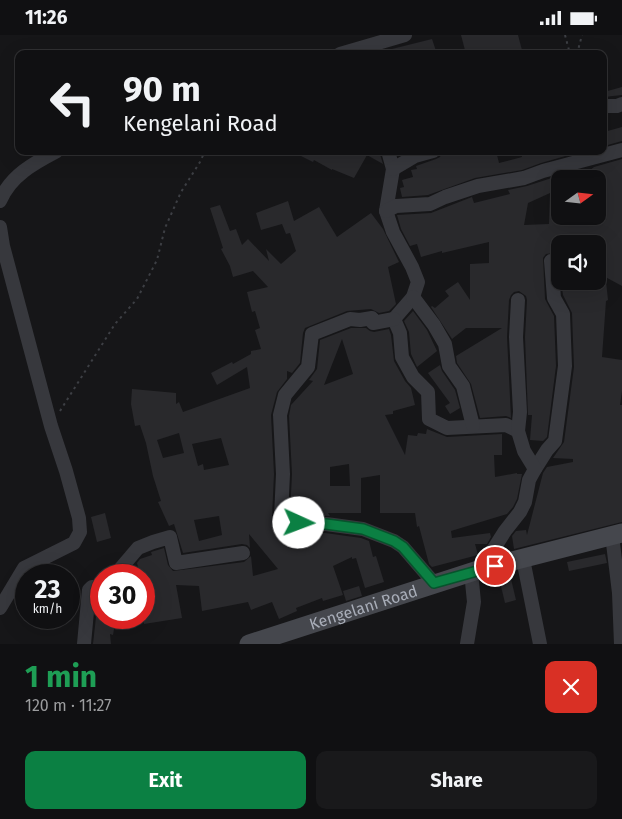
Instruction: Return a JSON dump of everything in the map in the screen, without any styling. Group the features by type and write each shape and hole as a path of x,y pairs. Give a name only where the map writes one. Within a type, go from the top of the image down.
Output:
{"main road":[{"name":"Kengelani Road","path":"260,642 434,583 617,534"}],"street":[{"path":"354,50 405,35"},
{"path":"607,106 622,104"},
{"path":"607,154 622,150"},
{"path":"0,201 12,180 50,155"},
{"path":"389,155 393,169 386,211 393,232 418,282 413,297 394,319 373,323 372,318 350,319 312,334 308,367 285,395 280,415 283,474 281,517 286,523 326,524 363,529 394,541 403,547 434,583"},
{"path":"393,169 418,155"},
{"path":"386,211 396,206 430,203 478,186 524,178 603,155"},
{"path":"0,227 3,246 51,426 69,480 80,524 80,532 74,543 24,567 0,608"},
{"path":"467,644 474,602 476,571 520,512 525,502 529,480 547,450 555,441 565,366 562,314 554,298 550,261"},
{"path":"413,297 434,325 445,344 449,366 463,386 473,426"},
{"path":"518,300 516,337 520,412 518,431 524,451 535,469"},
{"path":"394,319 400,333 402,357 413,377 428,392 429,419 447,427 506,425 518,431"},
{"path":"617,534 621,644"},
{"path":"124,564 138,548 170,537 176,563 243,553"},
{"path":"523,559 540,644"},
{"path":"84,644 90,589"}],"path":[{"path":"565,35 569,50"},
{"path":"578,50 582,35"},
{"path":"51,426 115,324 137,299 158,260 166,228 182,192 203,155"}],"building":[{"path":"461,35 518,35 522,50 465,50"},
{"path":"432,39 436,50 388,50"},
{"path":"622,87 622,95 607,97 607,91"},
{"path":"622,127 622,141 607,145 607,131"},
{"path":"299,155 367,155 354,178 332,170 314,160 313,162"},
{"path":"367,155 380,155 383,164"},
{"path":"441,155 497,155 499,163 522,157 522,155 569,155 522,170 475,178 428,195 402,197 400,188 404,187 402,180 413,177 411,170 417,169 416,166 440,157"},
{"path":"622,159 622,286 606,277 606,235 551,235 551,253 546,254 543,258 545,299 554,316 556,366 547,437 543,441 530,440 532,415 528,415 525,337 526,296 519,291 514,292 509,300 507,337 511,418 506,416 480,418 471,384 457,363 456,356 502,328 466,328 452,339 431,307 435,308 449,296 445,291 458,282 470,300 470,264 489,263 489,242 421,257 417,244 410,246 401,229 397,215 431,213 472,197 474,203 510,194 508,190 551,178 551,225 606,225 606,170 590,170 594,167","holes":["550,193 549,224 524,225 528,203"]},
{"path":"288,201 294,221 319,207 337,237 371,213 383,229 399,262 388,267 396,304 389,311 379,313 371,309 347,311 305,328 300,363 292,373 287,371 287,379 277,392 271,415 274,474 272,517 278,528 284,532 325,533 361,538 369,541 373,557 376,556 384,582 365,588 356,558 352,559 352,557 333,566 343,595 323,601 322,598 296,608 297,611 279,619 272,602 251,610 248,602 202,611 199,586 176,585 182,618 155,622 155,564 137,563 140,559 152,555 151,552 164,548 168,565 173,571 244,562 251,556 253,576 278,569 249,534 250,548 242,544 183,553 174,524 169,526 158,502 161,501 146,443 140,425 135,426 131,404 132,389 176,393 176,404 179,402 183,412 250,388 247,367 217,385 211,373 232,362 233,364 251,354 251,351 261,349 255,330 260,328 255,311 252,312 247,292 268,287 253,271 233,277 230,266 221,249 223,248 210,208 220,205 230,231 236,229 242,245 248,239 269,261 266,249 281,264 296,251 290,233 286,234 282,224 261,230 256,213","holes":["179,433 184,453 163,458 157,440","221,438 229,465 204,470 203,464 198,466 192,444","219,516 222,535 199,541 194,520"]},
{"path":"606,281 608,300 606,301 602,357 622,360 620,405 622,405 622,522 514,549 512,536 516,531 526,530 527,535 543,473 547,467 573,462 573,459 553,458 564,442 574,367 572,313 562,290 606,290"},
{"path":"413,311 427,330 437,351 417,367 411,354 409,332 404,321"},
{"path":"351,328 366,328 374,332 389,329 394,361 411,388 415,405 393,411 393,414 385,415 405,455 408,435 426,434 427,429 447,437 502,434 502,455 494,455 495,477 517,473 522,474 517,499 513,507 507,514 451,531 452,538 490,533 491,537 487,544 475,544 478,555 432,567 429,564 419,526 417,527 415,513 380,513 380,475 361,478 361,513 328,513 330,516 290,514 292,474 289,416 291,405 313,381 309,380 317,369 320,340","holes":["342,339 353,374 324,385","349,464 350,486 330,486 330,467"]},
{"path":"440,365 455,390 460,408 450,414 445,406 450,403 428,373"},
{"path":"105,513 111,538 97,542 91,517"},
{"path":"605,554 607,563 569,571 567,562"},
{"path":"511,579 516,600 505,603 500,582"},
{"path":"359,586 362,596 346,601 343,591"},
{"path":"95,629 114,629 113,635 110,634 111,644 93,644"}],"route":[{"path":"299,523 326,524 363,529 394,541 403,547 434,583 495,566"}]}
